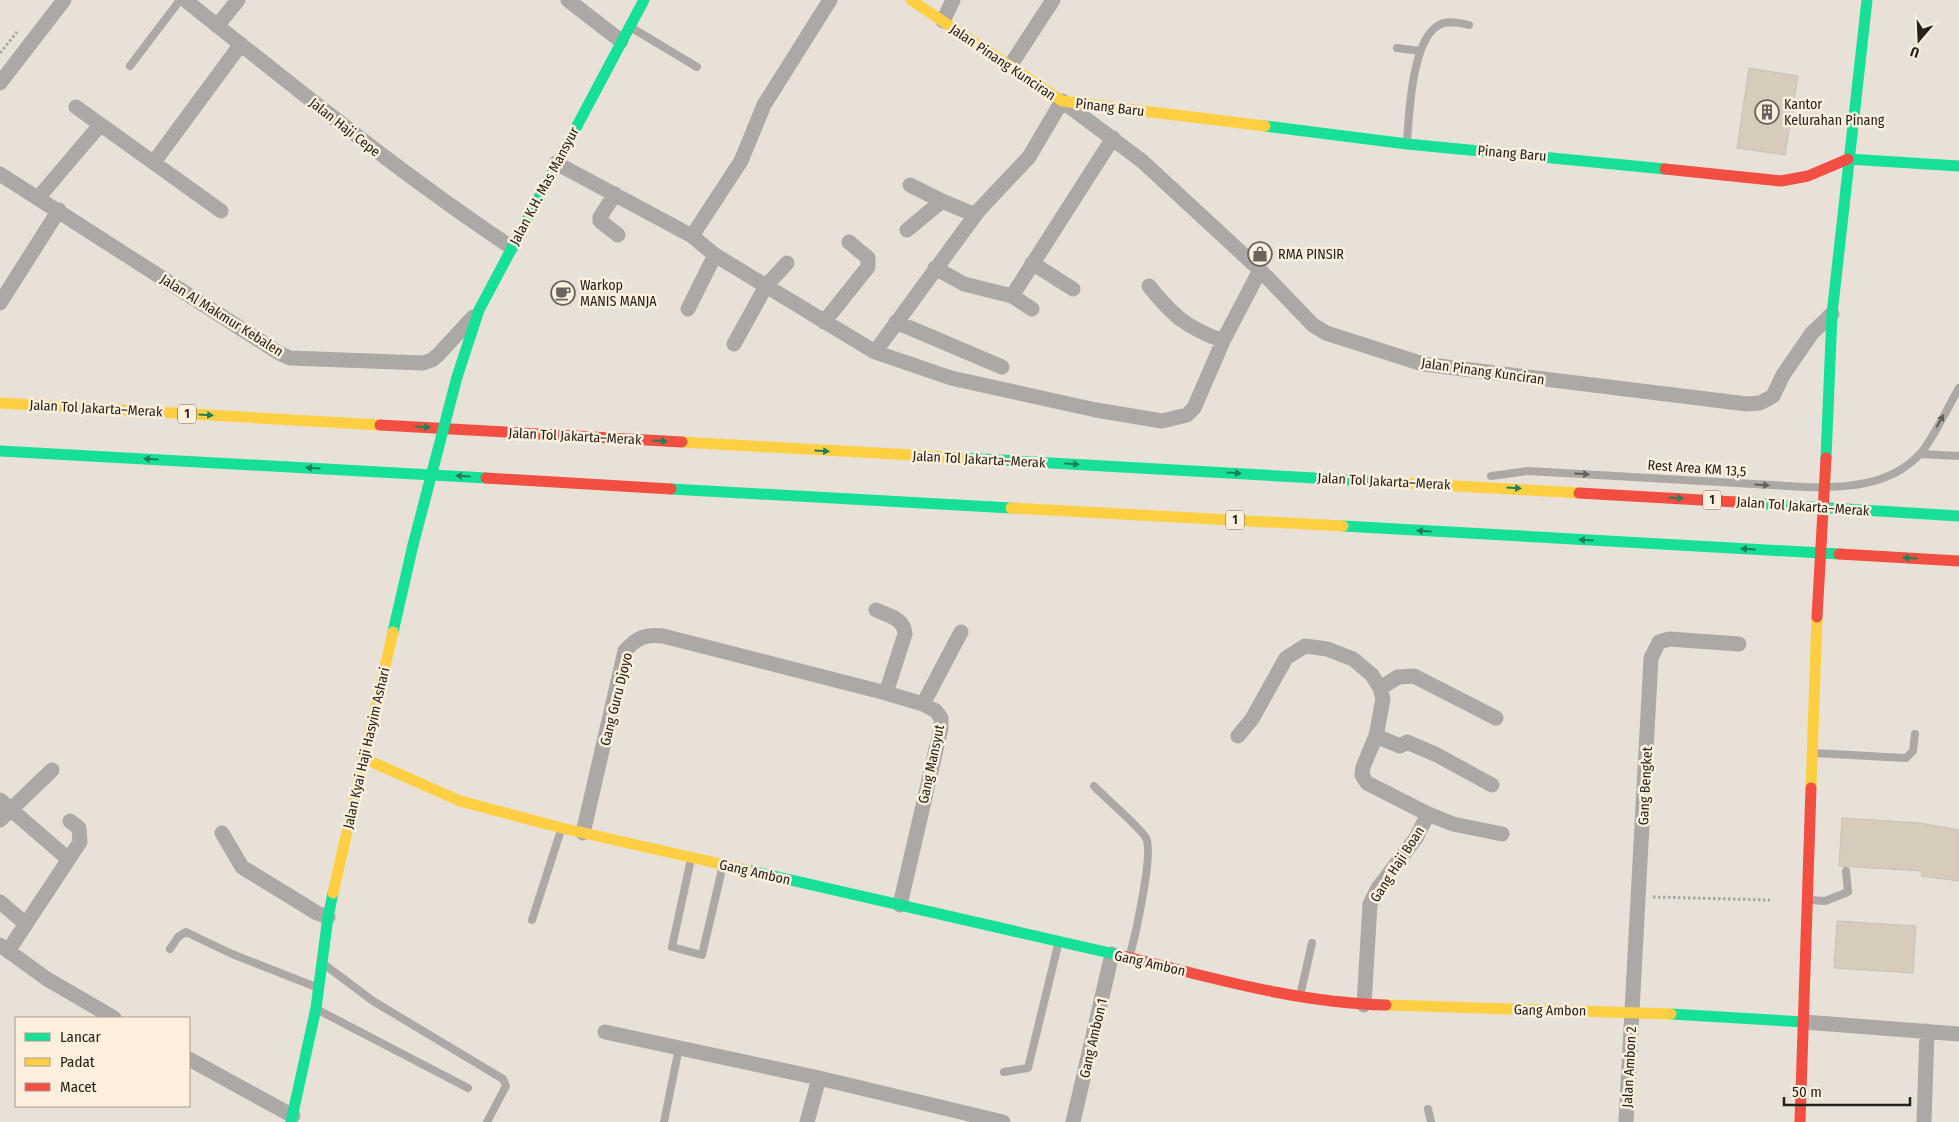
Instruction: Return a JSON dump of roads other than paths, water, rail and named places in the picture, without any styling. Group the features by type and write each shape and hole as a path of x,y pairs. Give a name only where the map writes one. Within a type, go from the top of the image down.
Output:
{"main road":[{"name":"Jalan K.H. Mas Mansyur","path":"457,377 480,310 511,247 644,0"},
{"name":"Jalan Pinang Kunciran","path":"911,0 1062,101"},
{"path":"1800,1122 1817,617 1832,314 1867,0"},
{"name":"Pinang Baru","path":"1062,101 1406,144 1781,181 1808,176 1850,158 1959,166"},
{"name":"Jalan Kyai Haji Hasyim Ashari","path":"292,1119 316,1008 328,918 363,758 413,545 457,377"},
{"name":"Jalan Tol Jakarta–Merak","path":"0,403 1465,485 1959,516"},
{"name":"1","path":"0,451 1959,561"},
{"name":"Gang Ambon","path":"363,758 460,801 562,828 1299,998 1364,1005 1632,1012 1804,1022"}],"street":[{"path":"0,83 64,0"},
{"name":"Jalan Haji Cepe","path":"185,0 365,143 442,200 511,247"},
{"path":"217,26 238,0"},
{"path":"568,0 621,41"},
{"path":"692,236 741,161 764,105 830,0"},
{"path":"943,21 953,0"},
{"path":"1010,66 1053,0"},
{"path":"154,162 241,44"},
{"path":"875,352 975,215 1029,157 1062,101"},
{"name":"Jalan Pinang Kunciran","path":"1062,101 1145,163 1260,270 1313,325 1326,334 1423,364 1747,404 1760,403 1772,396 1783,375 1812,333 1832,314"},
{"path":"76,107 221,211"},
{"path":"38,198 100,125"},
{"path":"1012,296 1113,138"},
{"path":"556,163 692,236 715,255 875,352 951,378 1096,410 1162,421 1187,415 1194,408 1224,341 1260,270"},
{"name":"Jalan Al Makmur Kebalen","path":"0,174 59,210 279,353 290,358 423,363 432,360 438,355 480,310"},
{"path":"910,185 975,215"},
{"path":"615,194 600,217 600,221 618,235"},
{"path":"907,230 942,201"},
{"path":"0,303 59,210"},
{"path":"824,322 868,267 868,258 850,242"},
{"path":"688,309 715,255"},
{"path":"734,344 766,286 787,263"},
{"path":"1032,263 1073,289"},
{"path":"936,268 964,284 1012,296 1032,309"},
{"path":"1149,286 1171,313 1196,330 1224,341"},
{"path":"896,322 1002,367"},
{"path":"876,610 900,620 904,626 905,634 886,693"},
{"path":"923,704 961,632"},
{"name":"Gang Guru Djoyo","path":"583,833 625,651 634,640 648,634 663,636 794,670"},
{"name":"Gang Bengket","path":"1632,1012 1651,658 1654,648 1659,642 1669,639 1738,644"},
{"path":"1238,736 1252,720 1286,658 1305,646 1327,648 1353,659 1372,675 1380,688 1398,676 1414,676 1496,718"},
{"name":"Gang Mansyut","path":"794,670 923,704 936,711 941,718 941,728 900,905"},
{"name":"Gang Haji Boan","path":"1380,688 1383,699 1376,736 1362,767 1362,776 1367,783 1428,814 1453,824 1502,834"},
{"path":"1376,736 1395,745 1400,746 1407,742 1415,745 1492,786"},
{"path":"0,820 6,804 52,770"},
{"path":"6,804 67,858"},
{"name":"Gang Haji Boan","path":"1364,1005 1370,904 1378,888 1416,838 1428,814"},
{"path":"70,821 79,828 80,842 67,858 26,924 4,948 47,979 112,1017"},
{"path":"222,833 242,867 328,918"},
{"path":"0,902 26,924"},
{"name":"Gang Ambon 1","path":"1073,1122 1112,954"},
{"name":"Jalan Ambon 2","path":"1626,1122 1632,1012"},
{"name":"Gang Ambon","path":"1804,1022 1959,1034"},
{"path":"1924,1122 1927,1031"},
{"path":"606,1032 819,1078 964,1118 1003,1122"},
{"path":"190,1060 292,1119"},
{"path":"807,1122 819,1078"}],"lane":[{"path":"130,66 180,0"},
{"path":"1406,144 1420,51 1428,34 1439,25 1451,22 1469,25"},
{"path":"630,27 697,67"},
{"path":"1396,48 1420,51"},
{"path":"1959,388 1920,454 1959,456"},
{"name":"Rest Area KM 13,5","path":"1465,485 1489,476 1528,471 1805,488 1843,488 1880,480 1895,473 1920,454"},
{"path":"1812,753 1906,758 1913,752 1914,734"},
{"path":"1094,786 1146,838 1146,872 1129,958"},
{"path":"532,920 562,828"},
{"path":"692,858 672,947 702,955 722,865"},
{"path":"1807,900 1826,901 1848,892 1846,872"},
{"path":"170,949 178,937 186,932 232,954 318,988"},
{"path":"1004,1072 1028,1068 1058,941"},
{"path":"1299,998 1312,943"},
{"path":"321,961 373,1001 503,1079 506,1086 487,1122"},
{"path":"316,1008 468,1088"},
{"path":"664,1122 679,1048"},
{"path":"1428,1109 1431,1122"}],"place":[{"name":"Kantor Kelurahan Pinang","path":"1767,112"},
{"name":"RMA PINSIR","path":"1260,254"},
{"name":"Warkop MANIS MANJA","path":"563,293"}]}
